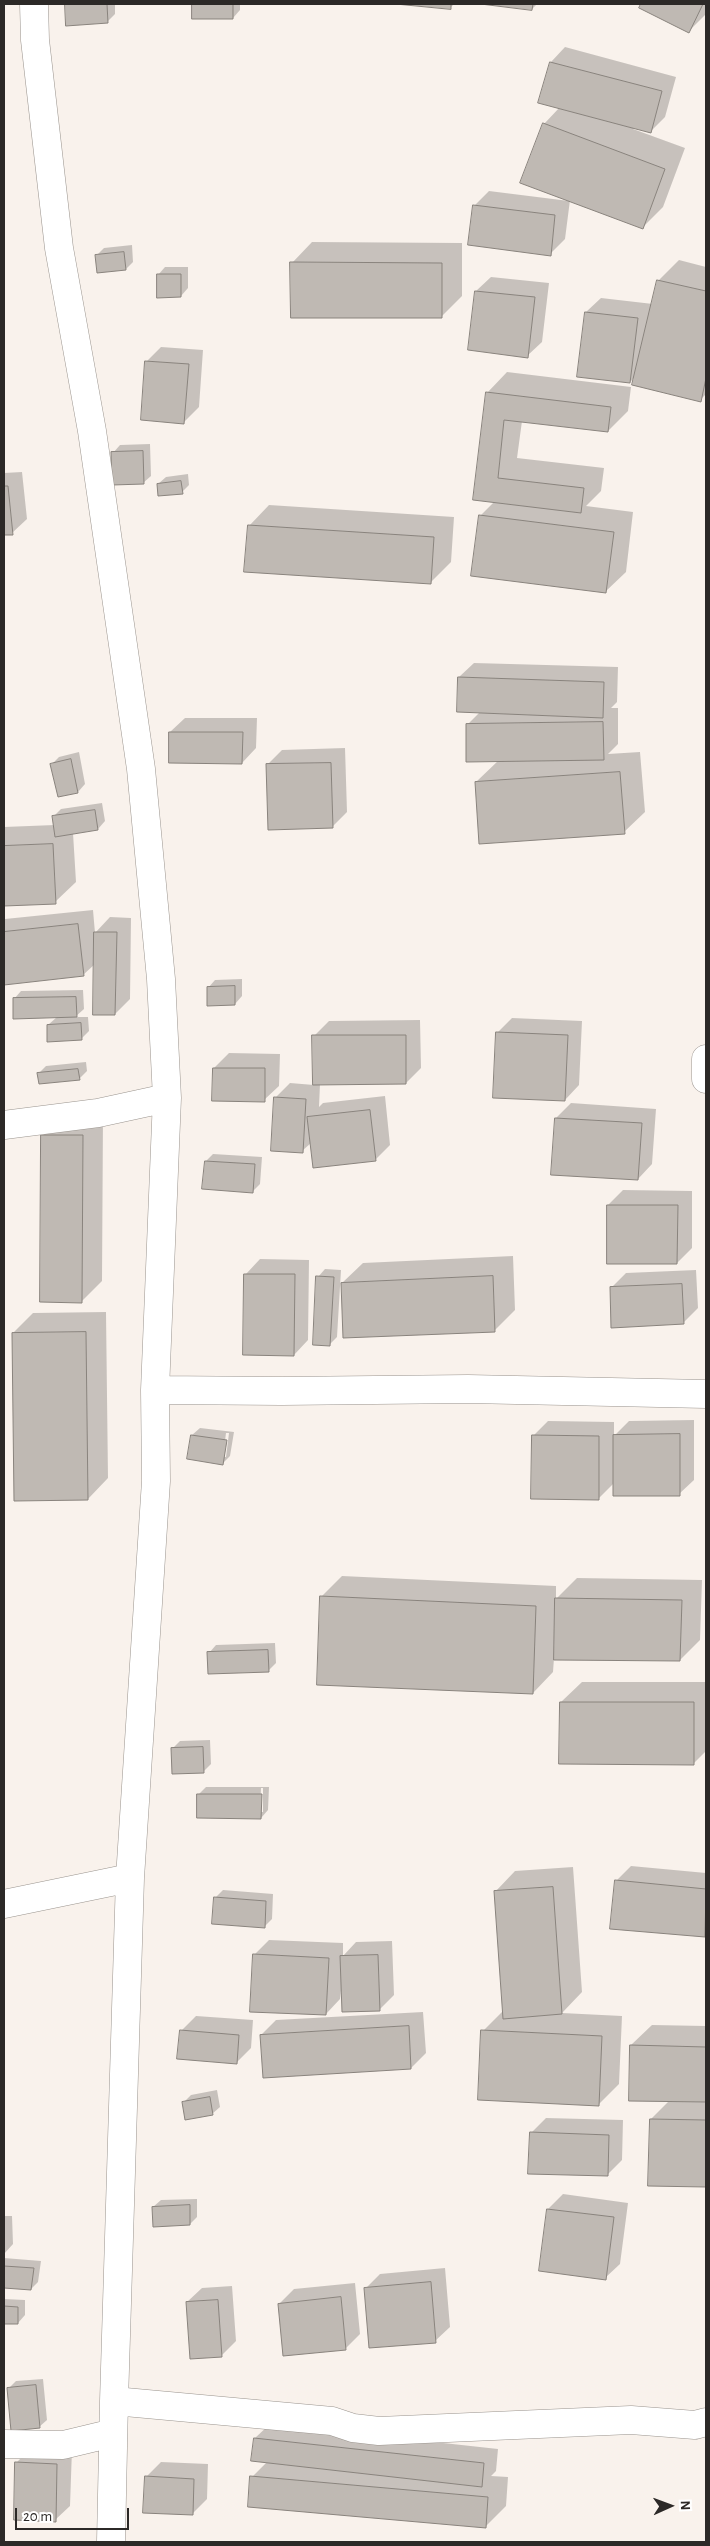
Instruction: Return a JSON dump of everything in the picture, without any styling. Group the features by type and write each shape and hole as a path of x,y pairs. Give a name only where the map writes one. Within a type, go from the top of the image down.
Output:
{"street":[{"path":"34,4 35,40 59,248 92,430 141,768 161,979 167,1098 155,1390 156,1481 130,1878 114,2401 112,2542"},
{"path":"706,1059 706,1078"},
{"path":"4,1125 98,1113 167,1098"},
{"path":"155,1390 468,1388 706,1394"},
{"path":"4,1904 130,1878"},
{"path":"114,2401 332,2421 353,2428 379,2431 631,2420 695,2425 706,2422"},
{"path":"4,2444 63,2445 114,2433"}],"building":[{"path":"65,4 107,4 108,23 66,26"},
{"path":"192,4 233,4 233,19 192,19"},
{"path":"396,4 451,4 451,9"},
{"path":"481,4 533,4 532,10"},
{"path":"641,4 703,4 689,33 639,8"},
{"path":"550,62 662,91 651,133 538,103"},
{"path":"543,123 665,169 643,229 520,183"},
{"path":"473,205 555,215 551,256 468,245"},
{"path":"124,252 126,270 97,273 95,255"},
{"path":"290,262 442,263 442,318 291,318"},
{"path":"157,274 181,274 181,297 157,298"},
{"path":"657,280 706,291 706,378 701,402 632,385"},
{"path":"475,291 535,297 528,358 468,350"},
{"path":"585,312 638,318 630,383 577,377"},
{"path":"145,361 189,364 184,424 141,420"},
{"path":"486,392 611,407 608,432 504,420 498,478 584,488 581,513 473,500"},
{"path":"143,451 144,484 112,485 111,452"},
{"path":"181,481 183,494 158,496 157,484"},
{"path":"4,486 8,486 13,535 4,535"},
{"path":"479,515 614,532 606,593 471,576"},
{"path":"248,525 434,537 431,584 244,572"},
{"path":"458,677 604,682 603,718 457,712"},
{"path":"603,722 604,760 466,762 466,724"},
{"path":"169,732 243,732 242,764 169,763"},
{"path":"71,759 78,793 58,797 50,764"},
{"path":"331,763 333,828 268,830 266,764"},
{"path":"620,772 625,834 479,844 475,782"},
{"path":"95,810 98,830 55,837 52,816"},
{"path":"53,844 56,904 4,906 4,846"},
{"path":"78,924 84,976 4,985 4,932"},
{"path":"94,932 117,932 115,1015 93,1015"},
{"path":"235,986 235,1005 207,1006 207,987"},
{"path":"76,997 77,1017 13,1019 13,998"},
{"path":"81,1023 82,1040 47,1042 47,1025"},
{"path":"496,1032 568,1035 565,1101 493,1098"},
{"path":"312,1035 406,1035 406,1084 313,1085"},
{"path":"213,1068 265,1068 265,1102 212,1101"},
{"path":"78,1069 80,1080 39,1084 37,1073"},
{"path":"274,1097 306,1099 303,1153 271,1151"},
{"path":"370,1110 376,1161 313,1168 307,1117"},
{"path":"555,1118 642,1123 638,1180 551,1175"},
{"path":"41,1135 83,1135 82,1303 40,1302"},
{"path":"205,1161 255,1164 253,1193 202,1189"},
{"path":"607,1205 678,1205 677,1264 607,1264"},
{"path":"244,1274 295,1274 294,1356 243,1355"},
{"path":"316,1276 334,1277 330,1346 313,1345"},
{"path":"493,1276 495,1332 343,1338 341,1283"},
{"path":"682,1284 684,1324 611,1328 610,1287"},
{"path":"86,1332 88,1500 14,1501 12,1333"},
{"path":"680,1434 680,1496 613,1496 613,1435"},
{"path":"191,1435 227,1440 223,1465 187,1459"},
{"path":"532,1435 599,1436 599,1500 531,1499"},
{"path":"320,1596 536,1606 533,1694 317,1685"},
{"path":"555,1598 682,1600 680,1661 554,1660"},
{"path":"268,1650 269,1672 208,1674 207,1652"},
{"path":"560,1702 694,1702 694,1765 559,1764"},
{"path":"203,1747 204,1773 172,1774 171,1748"},
{"path":"197,1794 262,1794 261,1819 197,1818"},
{"path":"615,1880 706,1889 705,1937 610,1929"},
{"path":"553,1887 562,2014 503,2019 494,1891"},
{"path":"214,1897 266,1901 265,1928 212,1924"},
{"path":"253,1954 329,1958 326,2015 250,2012"},
{"path":"378,1955 380,2011 342,2012 340,1956"},
{"path":"409,2026 411,2069 263,2078 260,2035"},
{"path":"180,2030 239,2035 237,2064 177,2059"},
{"path":"481,2030 602,2036 599,2106 478,2100"},
{"path":"630,2045 706,2047 706,2102 629,2101"},
{"path":"210,2097 213,2115 185,2120 182,2102"},
{"path":"650,2119 706,2120 706,2187 648,2186"},
{"path":"530,2132 609,2135 608,2176 528,2174"},
{"path":"190,2205 190,2225 153,2227 152,2207"},
{"path":"547,2209 614,2217 606,2280 539,2271"},
{"path":"4,2266 34,2268 31,2290 4,2288"},
{"path":"431,2282 436,2343 369,2348 364,2288"},
{"path":"341,2297 346,2350 283,2356 278,2304"},
{"path":"218,2300 222,2357 190,2359 186,2302"},
{"path":"4,2306 18,2307 18,2324 4,2324"},
{"path":"36,2385 40,2428 11,2431 7,2388"},
{"path":"254,2438 484,2463 482,2487 251,2461"},
{"path":"15,2462 57,2464 56,2522 14,2520"},
{"path":"145,2476 194,2479 193,2515 143,2513"},
{"path":"250,2476 488,2497 486,2528 248,2507"}]}
